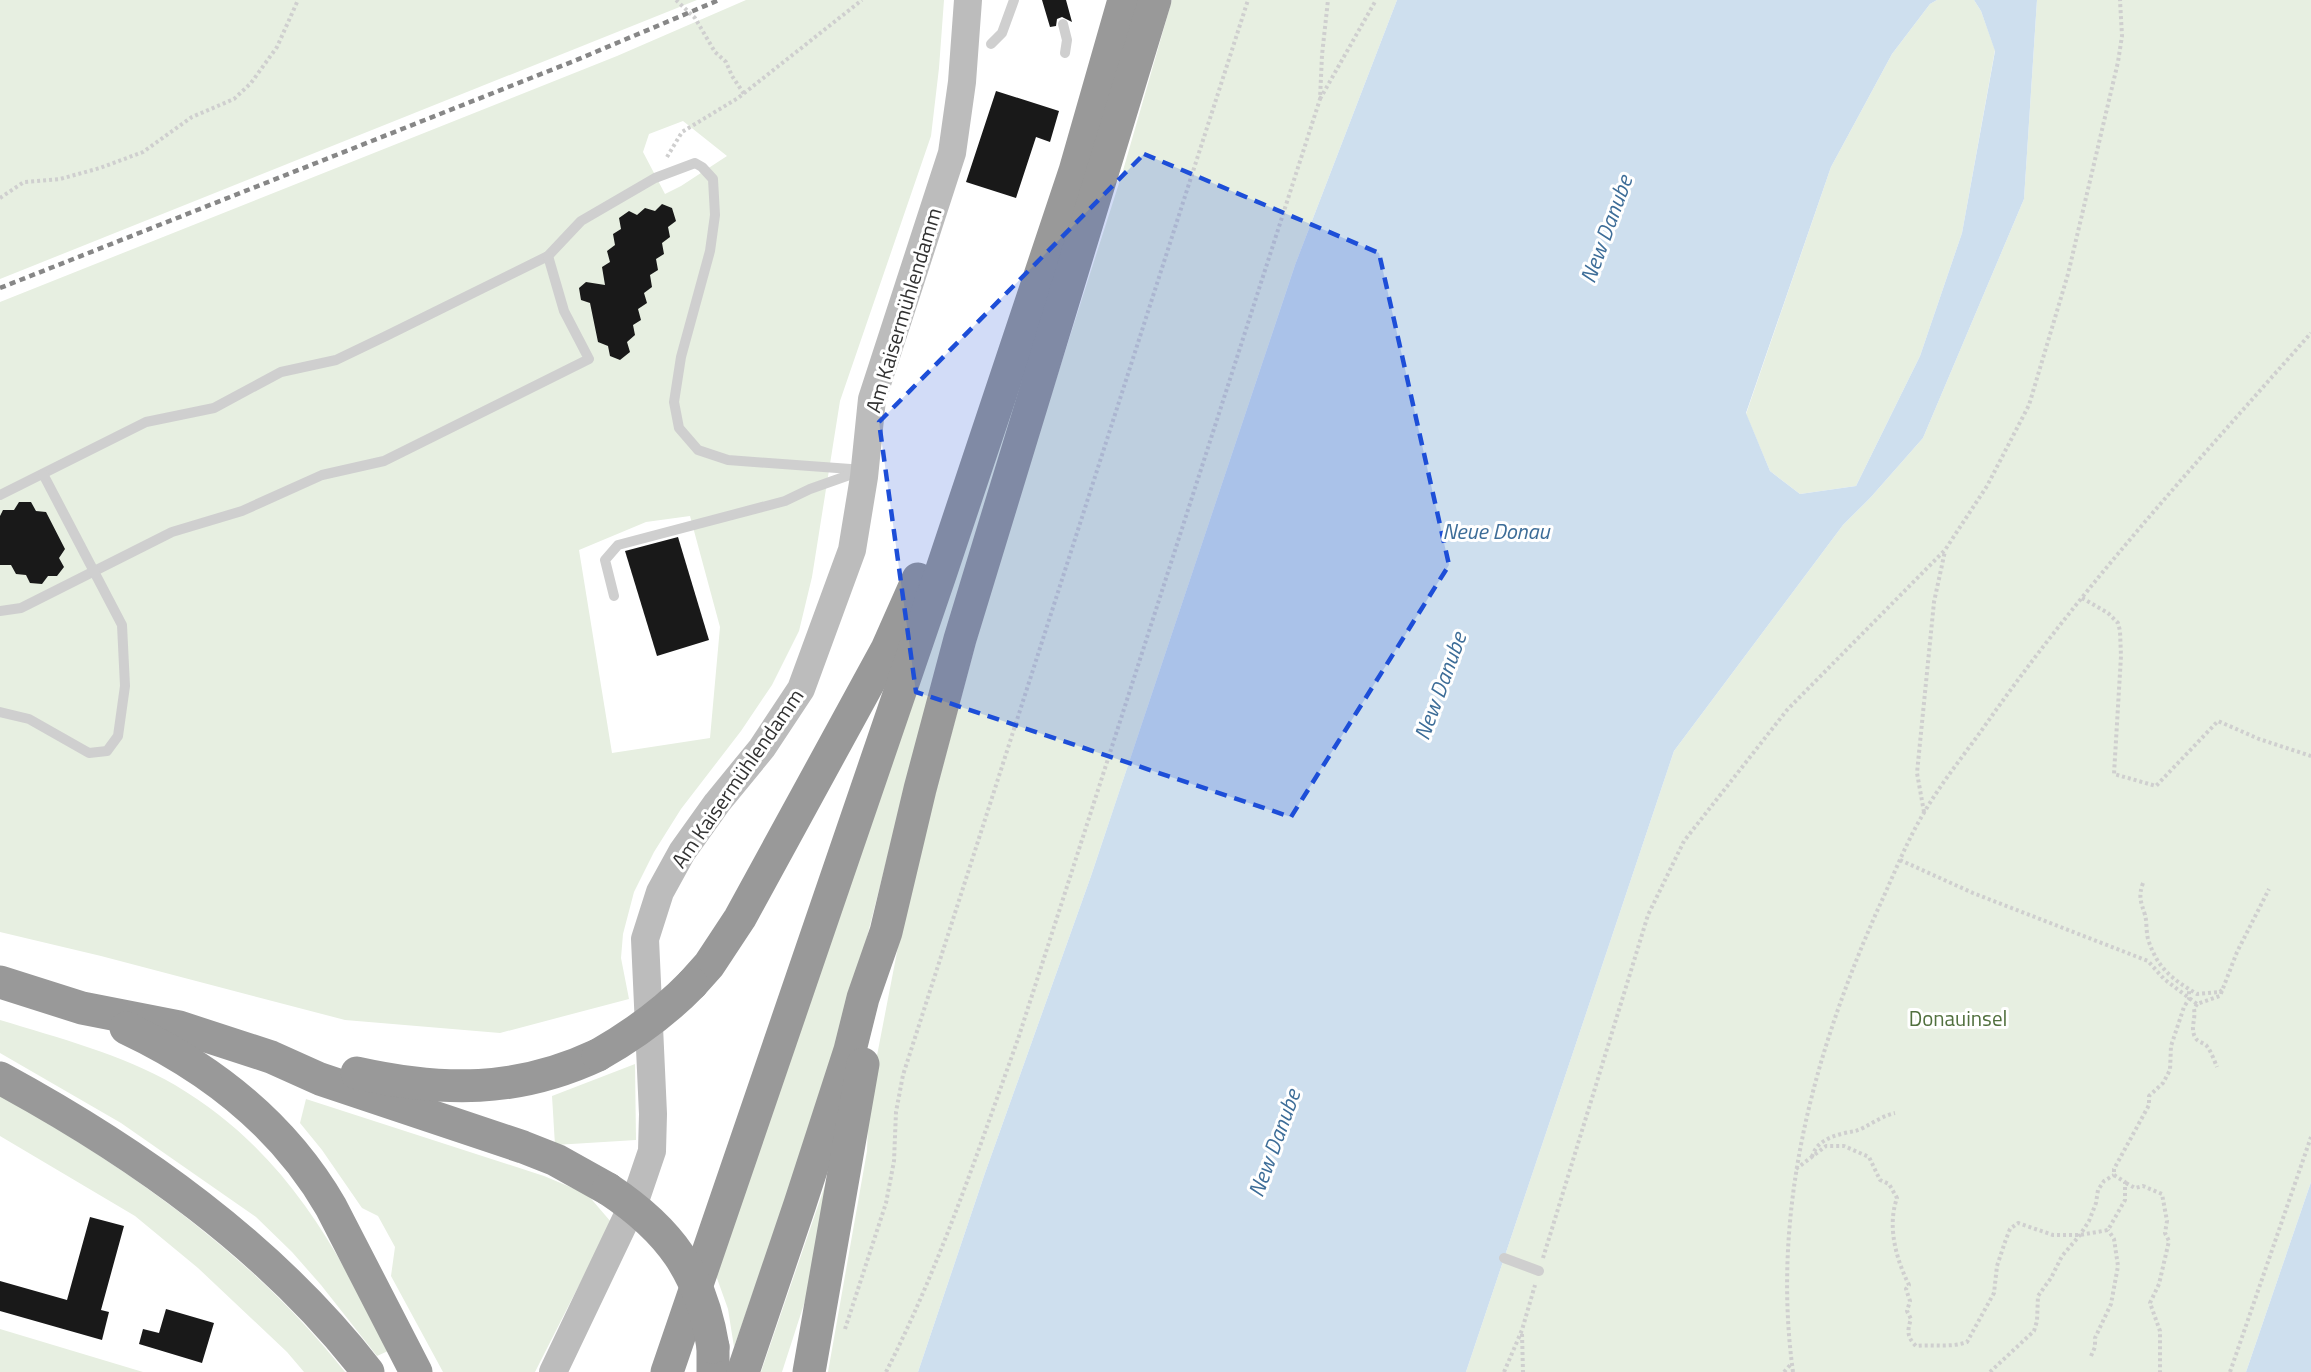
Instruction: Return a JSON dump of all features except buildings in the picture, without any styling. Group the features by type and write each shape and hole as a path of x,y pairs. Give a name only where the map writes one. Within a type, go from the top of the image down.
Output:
{"highway":[{"path":"666,1372 1075,171 1124,0"},
{"path":"743,1372 800,1204 850,1050 863,998 886,932 960,639 1155,0"},
{"path":"271,1057 395,1080 472,1086 512,1083 543,1077 598,1055 647,1024 676,1001 710,965 740,918 887,649 978,459"},
{"path":"809,1372 819,1307 876,1004 886,932"},
{"path":"0,982 82,1008 179,1027 271,1057 320,1079 556,1160 608,1189 655,1224 684,1261 703,1301 713,1360"},
{"path":"82,1008 159,1045 207,1074 249,1106 286,1142 313,1176 331,1207 417,1372"},
{"path":"0,1078 109,1144 207,1214 251,1249 299,1293 337,1333 368,1372"}],"street":[{"name":"Am Kaisermühlendamm","path":"553,1372 636,1198 652,1151 653,1114 645,939 660,892 688,844 717,803 762,748 801,689 852,550 872,399 952,153 962,82 968,0"}],"lane":[{"path":"991,44 1002,33 1014,0"},
{"path":"1063,24 1067,40 1065,53"},
{"path":"0,495 146,422 214,408 281,372 336,360 548,256 581,222 655,178 695,163 713,179 715,215 710,251 681,357 674,402 679,428 698,450 728,459 864,470"},
{"path":"0,611 21,608 172,532 242,511 322,475 384,461 589,359 564,311 548,256"},
{"path":"614,596 605,560 618,545 785,501 810,489 864,470"},
{"path":"0,712 29,719 90,753 107,751 118,736 125,686 122,625 43,474"},
{"path":"1504,1258 1539,1271"}],"path":[{"path":"0,198 24,182 60,179 100,168 143,152 192,117 234,99 251,83 277,47 298,0"},
{"path":"676,0 695,18 715,52 726,62 744,94"},
{"path":"655,178 682,132 744,94 862,0"},
{"path":"842,1338 886,1203 894,1161 896,1112 903,1075 1248,0"},
{"path":"1320,99 1328,0"},
{"path":"886,1372 910,1324 970,1173 1018,1039 1320,99 1376,0"},
{"path":"1504,1372 1522,1330 1648,915 1684,841 1787,710 1945,550 1986,486 2029,405 2068,274 2118,62 2122,36 2120,0"},
{"path":"1793,1372 1786,1283 1787,1246 1796,1170 1807,1111 1824,1049 1865,939 1900,860 1924,812 2021,674 2159,505 2311,333"},
{"path":"1924,812 1917,773 1934,602 1945,550"},
{"path":"2082,598 2108,613 2118,623 2120,631 2121,656 2114,774 2156,786 2218,722 2259,739 2311,756"},
{"path":"1900,860 2026,915 2138,957 2148,962 2197,1004"},
{"path":"2143,883 2139,894 2140,904 2145,915 2148,938 2163,971"},
{"path":"2217,1067 2208,1047 2196,1040 2194,1036 2192,1026 2196,1018 2194,1010 2197,1004 2220,996 2237,952 2269,889"},
{"path":"2153,967 2163,971 2197,994 2220,992 2223,989"},
{"path":"2114,1175 2114,1169 2127,1149 2132,1134 2149,1105 2149,1096 2163,1083 2169,1070 2171,1046 2184,1007 2189,999 2189,989"},
{"path":"1812,1158 1814,1151 1830,1137 1848,1130 1855,1131 1883,1115 1895,1113"},
{"path":"2230,1372 2311,1137"},
{"path":"1796,1170 1826,1146 1844,1146 1869,1157 1880,1180 1889,1184 1897,1198 1892,1213 1892,1224 1901,1269 1909,1285 1906,1289 1910,1301 1907,1311 1911,1319 1907,1330 1909,1338 1916,1346 1933,1344 1957,1346 1967,1342 1994,1293 1997,1266 2010,1229 2018,1223 2052,1235 2080,1235 2108,1230 2118,1209 2126,1200 2125,1182"},
{"path":"2114,1175 2135,1188 2143,1186 2162,1194 2167,1221 2165,1233 2169,1241 2159,1284 2150,1303 2160,1331 2160,1372"},
{"path":"1990,1372 2034,1331 2037,1321 2038,1296 2051,1278 2062,1256 2089,1221 2097,1203 2098,1190 2104,1181 2114,1175"},
{"path":"2091,1356 2095,1347 2095,1338 2111,1304 2118,1266 2114,1239 2108,1230"},
{"path":"1522,1330 1523,1372"},
{"path":"1784,1372 1792,1363"}],"highlighted area":[{"path":"1144,154 1379,253 1449,565 1291,817 916,692 879,422"}],"green space":[{"path":"0,0 697,0 0,279"},
{"path":"746,0 944,0 931,136 840,401 812,577 799,631 772,685 741,731 681,809 654,852 634,892 623,934 621,958 629,999 500,1033 345,1020 0,932 0,302 617,56","holes":["683,121 727,156 665,194 643,152 649,134","690,516 720,627 710,738 612,753 579,550 646,522"]},
{"path":"1172,0 1397,0 1295,265 1091,876 985,1173 918,1372 828,1372 867,1151 869,1097 908,895 998,561 1122,174"},
{"path":"1937,0 1974,0 1981,11 1995,50 1962,233 1920,356 1856,486 1800,494 1770,471 1746,414 1831,167 1892,54 1930,4"},
{"name":"Donauinsel","path":"2037,0 2311,0 2311,1182 2246,1372 1466,1372 1674,751 1843,525 1923,438 2024,199"},
{"path":"1039,330 909,772 839,1047 734,1347 728,1309 714,1270"},
{"path":"0,1020 89,1048 154,1074 175,1085 213,1111 247,1139 302,1201 347,1272 388,1351 377,1356 321,1285 292,1252 256,1217 121,1123 0,1053"},
{"path":"635,1064 636,1140 555,1145 552,1096"},
{"path":"0,1096 94,1152 141,1184 230,1253 272,1291 345,1372 304,1372 287,1352 198,1268 135,1216 0,1136"},
{"path":"306,1099 544,1176 587,1194 611,1222 535,1372 443,1372 391,1276 395,1247 378,1216 362,1208 322,1150 300,1123"},
{"path":"833,1162 815,1270 782,1372 761,1372"},
{"path":"0,1329 143,1372 0,1372"}],"water":[{"name":"Neue Donau","path":"1397,0 1937,0 1930,4 1892,54 1831,167 1746,413 1770,471 1800,494 1856,486 1920,356 1962,233 1995,51 1981,11 1974,0 2037,0 2024,199 1923,438 1843,525 1674,751 1466,1372 918,1372 985,1173 1091,876 1295,265"},
{"path":"2311,1182 2311,1372 2246,1372"}],"railway":[{"path":"0,288 574,61 719,0"}],"water label":[{"name":"New Danube","path":"1606,229"},
{"name":"New Danube","path":"1440,686"},
{"name":"New Danube","path":"1274,1143"}]}
